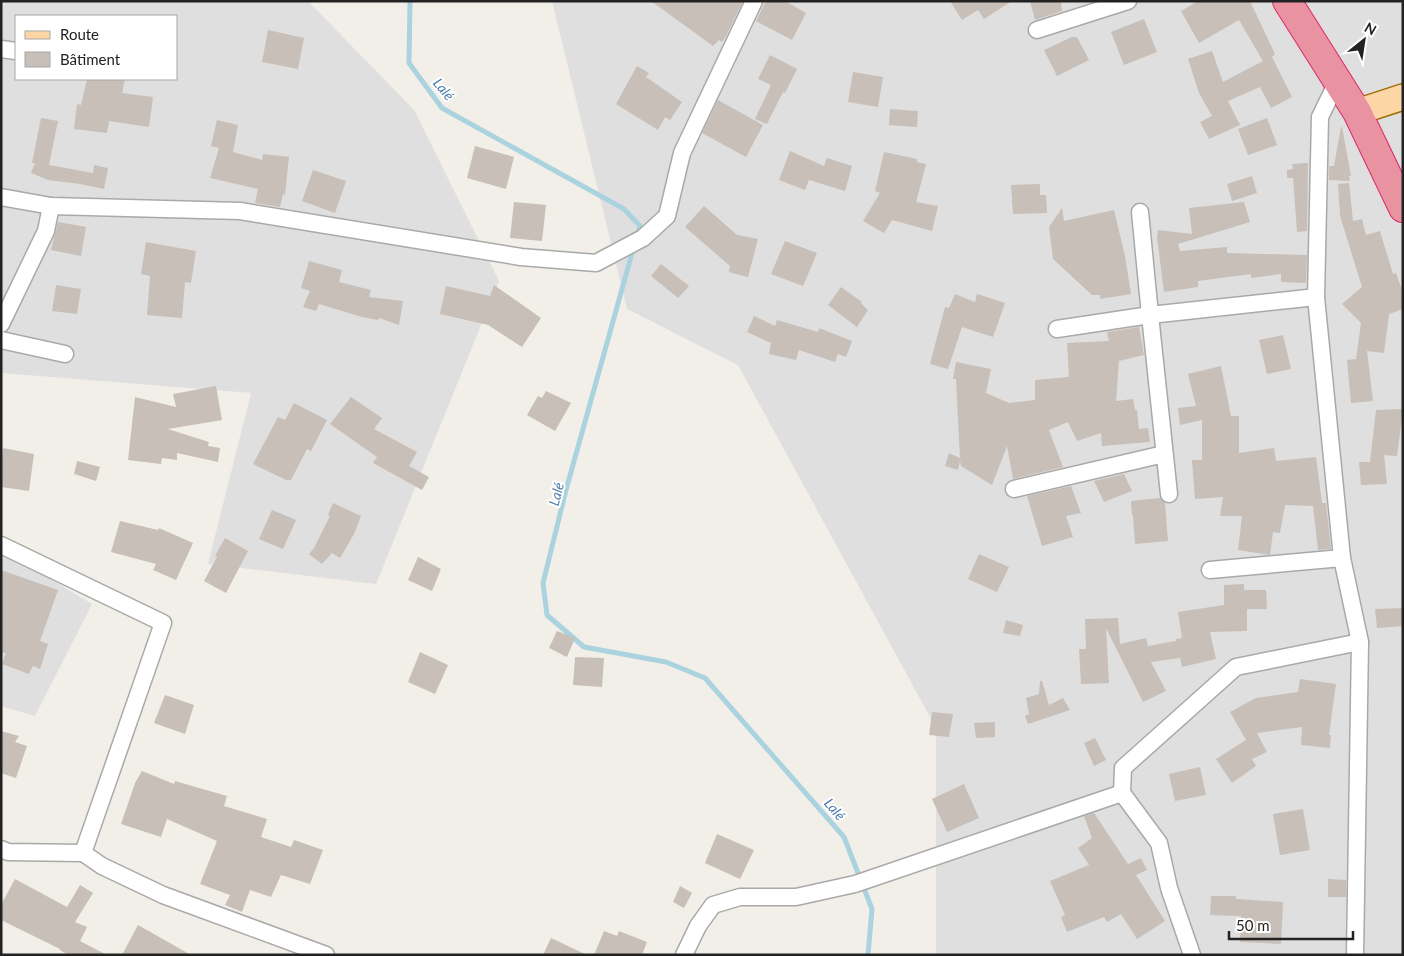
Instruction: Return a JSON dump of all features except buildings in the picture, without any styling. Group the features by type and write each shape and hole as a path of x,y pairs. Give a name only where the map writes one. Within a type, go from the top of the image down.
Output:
{"highway":[{"path":"1287,1 1357,112 1403,208"}],"main road":[{"path":"1357,112 1403,97"}],"street":[{"path":"1,197 51,206 240,211 521,257 596,263 643,238 667,216 682,153 754,1"},
{"path":"1037,30 1128,1"},
{"path":"1,49 15,51"},
{"path":"1338,80 1320,116 1316,298 1342,558 1360,642 1355,955"},
{"path":"1,324 46,231 51,206"},
{"path":"1140,212 1169,494"},
{"path":"1057,329 1150,315 1316,298"},
{"path":"1,340 65,354"},
{"path":"1014,489 1164,454"},
{"path":"1,545 163,623 83,853"},
{"path":"1210,570 1342,558"},
{"path":"1192,955 1169,888 1159,843 1122,793 1123,768 1236,667 1360,642"},
{"path":"684,955 698,926 713,905 740,897 796,897 862,881 1122,793"},
{"path":"1,848 8,852 83,853 102,866 163,894 326,955"}],"shaded area":[{"path":"1,1 308,1 414,110 499,281 376,584 208,564 251,393 1,373"},
{"path":"552,1 1403,1 1403,955 936,955 936,728 738,365 627,309"},
{"path":"1,549 92,604 35,716 1,706"}],"waterway":[{"name":"Lalé","path":"410,1 409,63 442,108 624,209 640,226 637,236"},
{"name":"Lalé","path":"634,246 566,490 543,583 547,615 584,647 666,662 705,678 844,837 872,909 868,955"}]}
